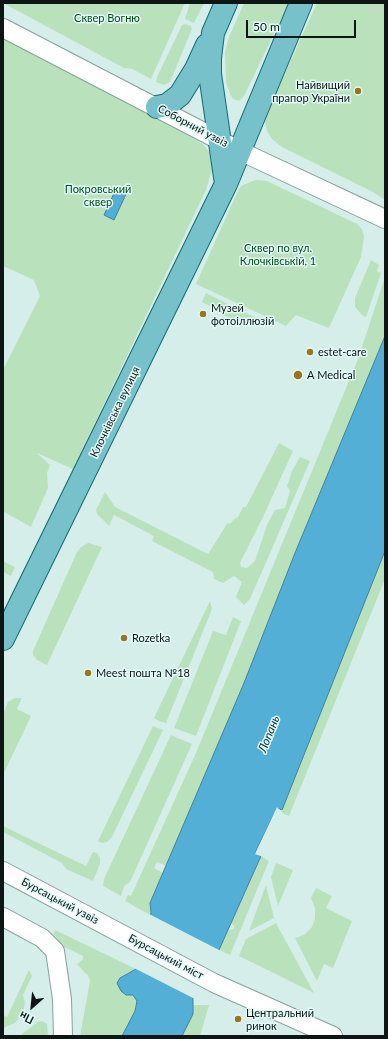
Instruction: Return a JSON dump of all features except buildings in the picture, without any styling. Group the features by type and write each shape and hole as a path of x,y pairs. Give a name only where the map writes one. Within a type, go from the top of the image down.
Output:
{"main road":[{"path":"157,107 167,105 180,95 196,69 226,3"},
{"name":"Клочківська вулиця","path":"3,639 226,184 301,3"},
{"path":"213,33 210,74 221,141 226,184"}],"street":[{"name":"Соборний узвіз","path":"3,28 240,151 385,219"},
{"name":"Бурсацький узвіз","path":"3,871 117,932"},
{"path":"3,918 42,938 54,951 62,999 63,1036"},
{"name":"Бурсацький міст","path":"117,932 214,983 333,1036"}],"green space":[{"name":"Сквер Вогню","path":"3,3 185,3 151,79 132,69 124,68"},
{"path":"190,3 204,3 194,23 185,19"},
{"path":"244,3 289,3 244,96 239,101 233,99 226,82 225,52 229,37"},
{"path":"317,3 385,3 385,200 375,193 282,147 272,139 267,131 265,122 267,113"},
{"path":"186,24 191,26 192,29 170,82 164,85 156,82 182,25"},
{"name":"Покровський сквер","path":"3,36 193,138 204,145 209,152 213,166 206,190 73,469 37,453 50,465 47,473 48,488 31,527 4,512 3,513 3,370 40,296 34,280 3,266"},
{"name":"Сквер по вул. Клочківській, 1","path":"255,180 267,181 357,224 362,229 364,237 361,257 329,328 296,315 286,326 196,284 237,193 241,186"},
{"path":"371,260 379,265 377,271 381,273 366,317 362,315 355,307 355,298"},
{"path":"385,277 385,336 295,553 244,683 166,866 157,862 154,868 163,873 150,903 150,915 125,901 128,895 131,896 196,753 358,359"},
{"path":"206,293 256,318 252,325 245,322 243,325 210,308 210,306 202,302"},
{"path":"279,443 293,451 240,563 241,567 247,568 255,561 267,525 275,510 285,508 290,491 287,486 292,471 300,457 310,461 250,599 244,605 236,597 242,582 234,576 223,583 214,579 213,572 152,541 154,536 114,515 109,526 97,514 96,510 105,492 115,507 208,554 227,524 231,523 238,517 243,507 246,507"},
{"path":"88,543 102,547 47,665 37,660 33,655 33,651 77,552 81,547"},
{"path":"385,551 385,579 289,816 282,813 282,810"},
{"path":"3,561 15,567 11,576 3,572"},
{"path":"210,601 212,609 166,723 159,721 154,718"},
{"path":"233,617 241,621 196,736 174,728 213,631 226,635"},
{"path":"15,698 22,698 17,709 31,716 3,775 3,714 8,702"},
{"path":"153,726 163,730 112,837 107,842 102,843 98,841"},
{"path":"171,735 192,744 130,882 124,886 121,896 103,886 104,879"},
{"path":"3,826 86,866 93,852 97,853 100,858 100,864 93,881 66,869 62,863 3,832"},
{"path":"261,856 269,861 230,955 219,950 228,930 234,929 234,926 231,923"},
{"path":"276,863 293,870 278,906 271,877"},
{"path":"266,885 274,918 249,931"},
{"path":"316,888 332,896 326,908 352,921 333,968 324,964 317,981 295,938 304,935 312,927 315,918 315,908 311,898"},
{"path":"276,923 314,993 239,956 246,939"},
{"path":"55,930 136,969 120,978 126,995 133,995 137,1001 135,1011 122,1036 80,1036 90,981 88,975 77,964 83,959 83,956 58,944 56,937 53,934"},
{"path":"29,970 32,976 23,995 25,1002 23,1013 15,1023 3,1028 3,1015 7,1017"},
{"path":"193,1005 209,1005 200,1036 182,1036 193,1014"},
{"path":"42,1021 47,1024 48,1036 19,1036 38,1022"}],"water":[{"path":"116,189 126,194 114,220 104,215"},
{"name":"Лопань","path":"385,336 385,551 282,810 277,808 255,853 261,856 219,950 193,998 193,1014 182,1036 122,1036 135,1011 137,1001 133,995 126,995 121,991 117,983 120,978 136,969 151,913 150,903 244,683 295,553"}],"pier":[{"path":"277,807 282,812 278,810 258,853 263,857 255,854"},
{"path":"149,914 221,951 195,999 134,968"}],"place":[{"name":"Найвищий прапор України","path":"358,91"},
{"name":"Музей фотоіллюзій","path":"203,314"},
{"name":"estet-care","path":"310,352"},
{"name":"A Medical","path":"298,375"},
{"name":"Rozetka","path":"124,638"},
{"name":"Meest пошта №18","path":"88,673"},
{"name":"Центральний ринок","path":"238,1019"}]}
